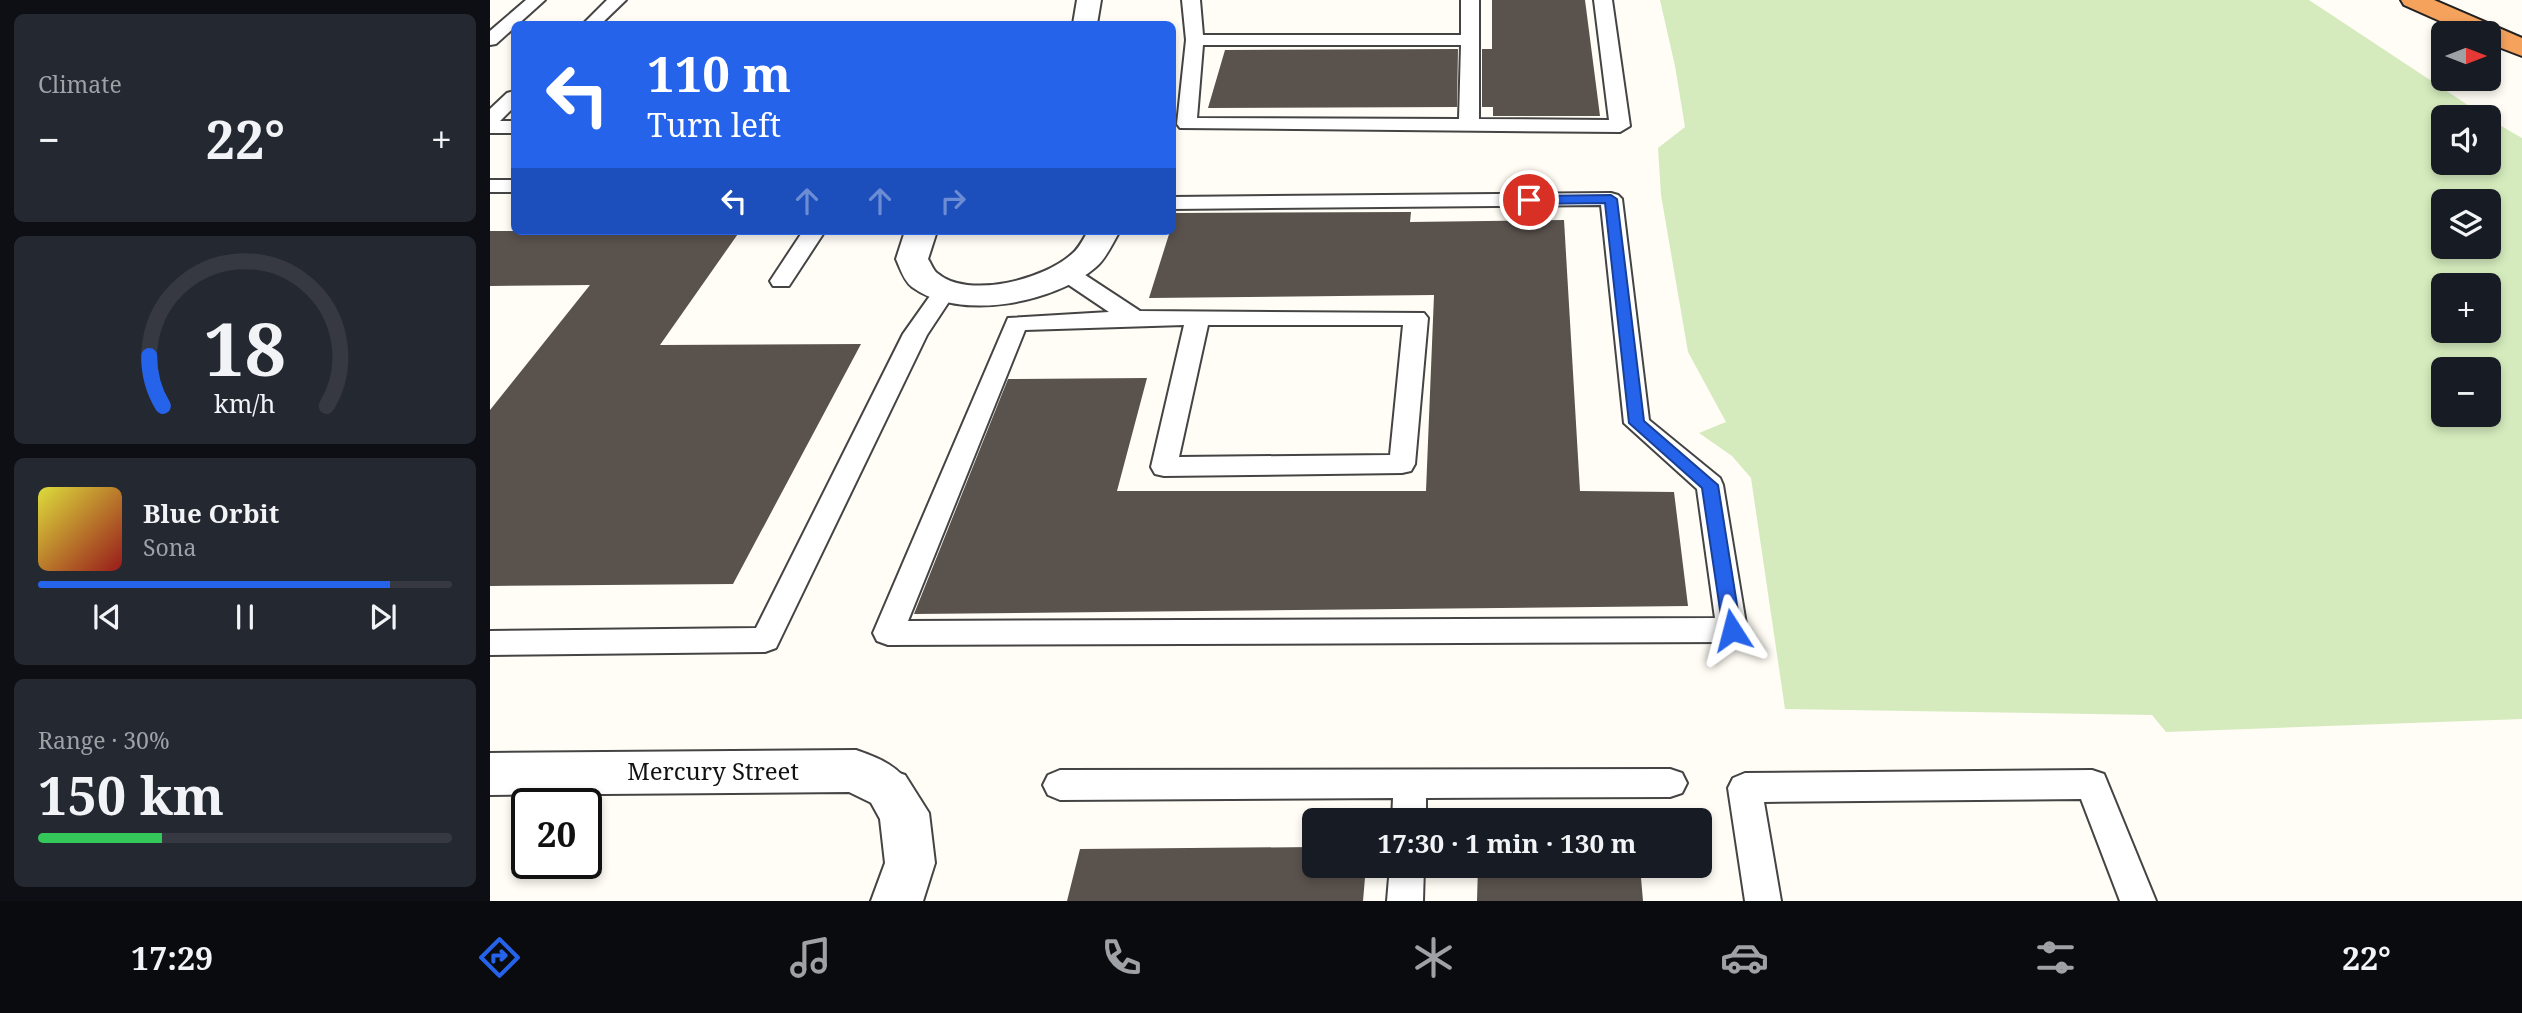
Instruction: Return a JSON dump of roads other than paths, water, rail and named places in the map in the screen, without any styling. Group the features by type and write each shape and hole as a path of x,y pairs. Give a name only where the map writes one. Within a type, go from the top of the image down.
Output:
{"highway":[{"path":"2413,0 2461,21"},
{"path":"2501,39 2522,48"}],"street":[{"path":"1086,21 1089,0"},
{"path":"918,235 912,245 911,263 922,279 945,291 974,296 1006,294 1039,287 1068,274 1088,260 1101,243 1103,235"},
{"name":"Mercury Street","path":"490,774 856,771 888,790 904,813 910,863 897,901"}],"lane":[{"path":"512,21 536,0"},
{"path":"594,21 617,0"},
{"path":"1191,0 1195,40 1187,124 1620,126 1603,0"},
{"path":"1469,125 1470,0"},
{"path":"490,40 511,22"},
{"path":"1195,40 1470,40"},
{"path":"490,120 511,100"},
{"path":"490,127 511,127"},
{"path":"490,186 511,186"},
{"path":"1176,203 1611,199 1637,423 1710,485 1732,630 888,633 1016,323 1135,318 1198,318 1416,318 1402,464 1164,467 1198,318"},
{"path":"781,281 811,235"},
{"path":"1068,274 1135,318"},
{"path":"490,643 765,640 915,334 945,291"},
{"path":"1059,785 1670,783"},
{"path":"1409,808 1410,784"},
{"path":"1763,901 1745,788 2079,784 2092,784 2138,901"},
{"path":"1405,901 1406,878"}]}
